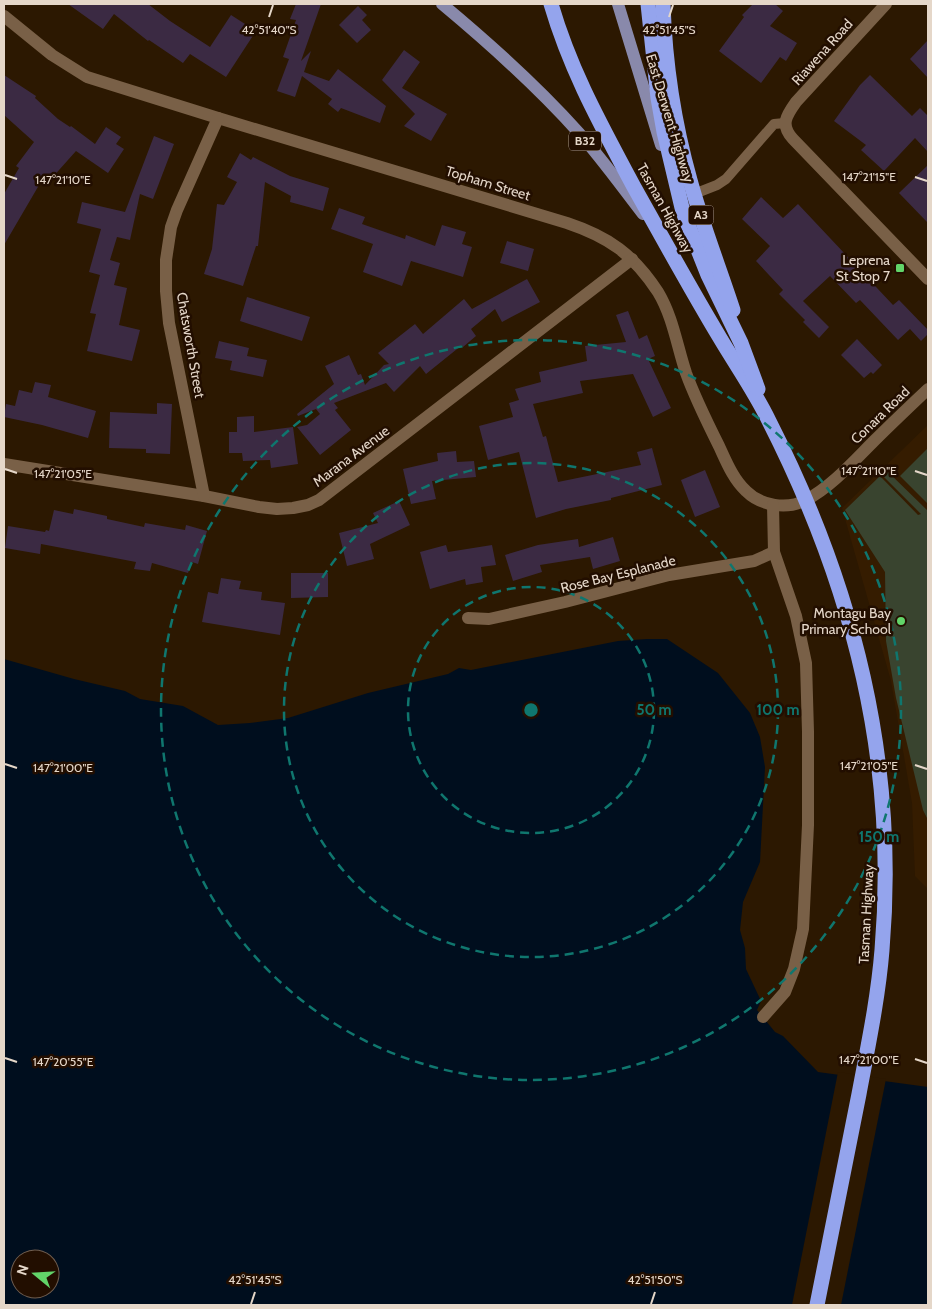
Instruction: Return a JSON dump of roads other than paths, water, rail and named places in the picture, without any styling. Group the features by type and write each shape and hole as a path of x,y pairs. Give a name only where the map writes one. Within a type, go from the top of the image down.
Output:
{"highway":[{"name":"Tasman Highway","path":"551,4 563,43 597,118 665,242 768,419"},
{"name":"Tasman Highway","path":"648,4 654,69 660,106 683,212 708,276 741,343 768,419 825,546 854,634 875,732 884,815 886,881 882,952 874,1012 817,1305"},
{"name":"A3","path":"664,4 664,36 670,90 682,149 694,194 768,419"}],"main road":[{"name":"B32","path":"442,4 496,49 578,132 665,242"},
{"name":"East Derwent Highway","path":"618,4 683,212"}],"street":[{"name":"Riawena Road","path":"786,123 796,102 886,4"},
{"name":"Topham Street","path":"4,16 52,56 87,77 567,223 602,237 632,259 658,292 666,307 687,376 730,468 746,491 754,497 773,505"},
{"name":"Chatsworth Street","path":"204,496 169,323 166,260 171,227 177,210 218,118"},
{"path":"786,123 786,131 793,139 928,279"},
{"name":"Marana Avenue","path":"4,464 277,509 308,505 319,500 632,259"},
{"name":"Conara Road","path":"773,505 805,501 831,482 928,389"},
{"path":"763,1017 785,992 796,961 803,929 808,825 806,663 796,616 774,552 773,505"},
{"name":"Rose Bay Esplanade","path":"468,618 489,619 669,576 754,560 774,552"}],"lane":[{"path":"694,194 726,179 774,124 786,123"}],"water":[{"path":"667,639 718,673 750,713 760,737 765,767 760,862 743,902 740,930 745,948 746,969 761,1001 757,1010 775,1032 783,1036 818,1072 928,1087 928,1305 4,1305 4,659 125,691 140,699 183,706 218,725 288,718 368,693 448,674 459,668 471,670 618,641"}],"place":[{"name":"Leprena St Stop 7","path":"900,268"},
{"name":"Montagu Bay Primary School","path":"901,621"}]}
